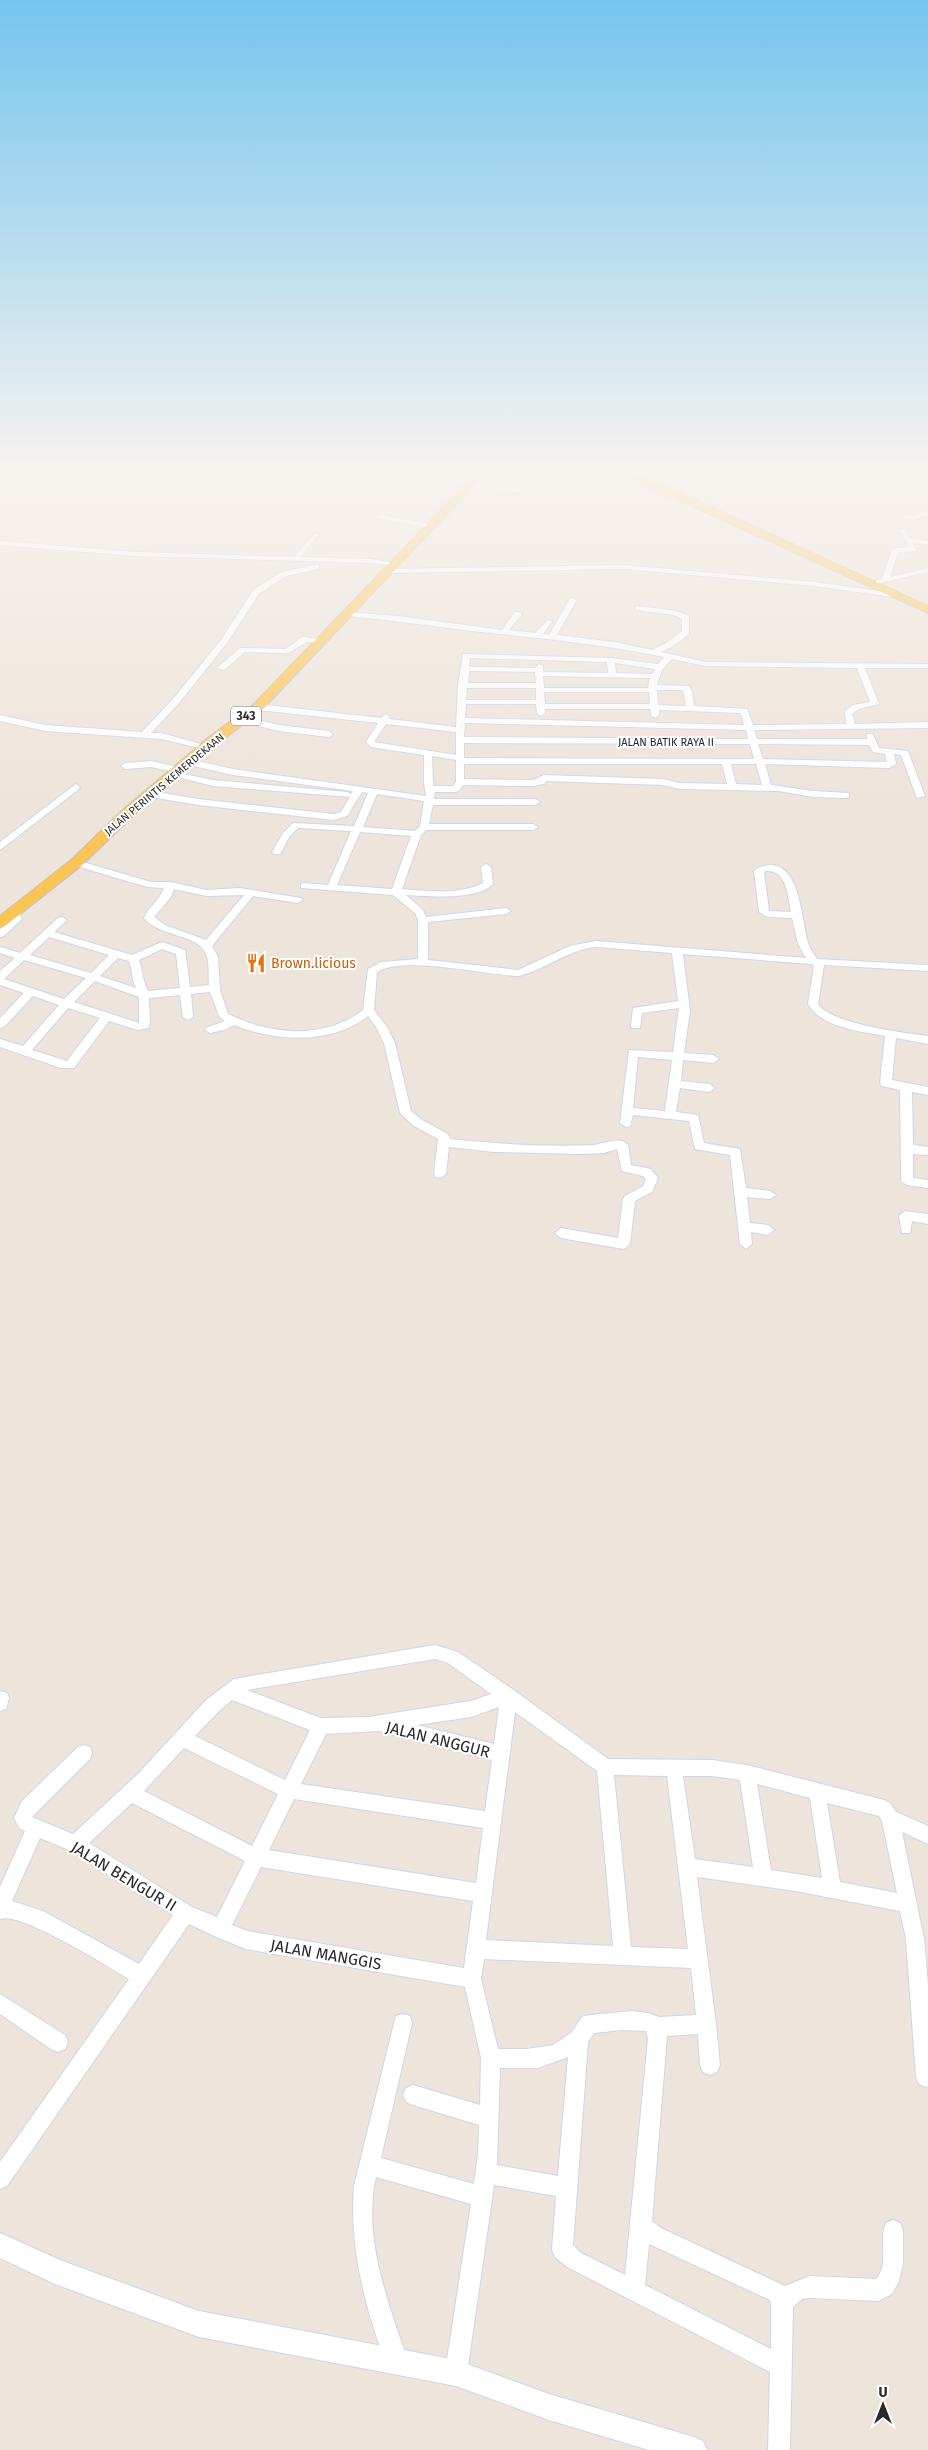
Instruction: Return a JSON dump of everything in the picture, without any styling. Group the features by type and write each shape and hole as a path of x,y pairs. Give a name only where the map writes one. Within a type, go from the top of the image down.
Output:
{"main road":[{"name":"JALAN PERINTIS KEMERDEKAAN","path":"5,918 76,863 96,842 180,769 261,704 380,580"},
{"path":"862,580 928,610"},
{"path":"877,580 928,606"}],"street":[{"path":"145,734 176,701 218,649 256,592 273,580"},
{"path":"780,580 823,584 893,595"},
{"path":"881,582 888,580"},
{"path":"552,637 573,600"},
{"path":"638,608 676,613 686,618 686,632 669,646 654,652"},
{"path":"348,614 637,648 706,664 731,666 928,666"},
{"path":"505,631 518,614"},
{"path":"538,635 548,622"},
{"path":"221,668 243,650 284,651 292,650 305,639 322,641"},
{"path":"430,797 456,789 460,782 464,657 469,655 610,660 660,667"},
{"path":"662,772 653,688 654,676 670,656"},
{"path":"539,658 544,778"},
{"path":"610,660 612,675"},
{"path":"851,726 848,713 856,707 875,704 861,667"},
{"path":"464,669 654,676"},
{"path":"462,686 686,688 690,708"},
{"path":"462,702 744,711 767,787"},
{"path":"261,704 384,720 461,726 542,722 750,726 928,725"},
{"path":"0,718 45,728 145,734 180,740 205,748"},
{"path":"241,720 279,728 329,734"},
{"path":"384,720 370,742 371,744 460,760 542,760 662,772 680,786 767,787 813,794 846,795"},
{"path":"867,726 876,750 902,752 906,755 920,796"},
{"name":"JALAN BATIK RAYA II","path":"461,740 872,742"},
{"path":"460,782 533,783 541,782 544,778 662,772 726,762 880,763 889,765 892,764 889,751"},
{"path":"396,892 421,830 430,797 428,754"},
{"path":"726,762 732,787"},
{"path":"125,766 151,764 180,769 233,772 357,793"},
{"path":"180,769 206,782 357,793 374,791 430,797 535,802"},
{"path":"0,847 76,786"},
{"path":"332,888 335,876 374,791"},
{"path":"151,794 198,802 334,817 344,814 357,793"},
{"path":"277,852 296,825 358,829 421,830 533,827"},
{"path":"76,863 150,885 170,885 207,893 240,891 298,900"},
{"path":"304,886 444,894 481,888 488,884 486,867"},
{"path":"796,915 768,914 764,912 759,871 770,868 784,872 790,884 803,944 817,962 813,1004 821,1014 842,1022 891,1034 928,1040"},
{"path":"170,885 168,896 149,915 150,920 207,946 214,964 214,988 224,1016 264,1030 303,1035 338,1028 355,1022 368,1011 374,967 423,962 514,974 528,971 566,949 578,945 928,968"},
{"path":"396,892 419,912 423,920 423,962"},
{"path":"207,946 250,893"},
{"path":"423,920 506,911"},
{"path":"0,934 17,919 5,918"},
{"path":"0,977 49,934 62,920"},
{"path":"49,934 133,959 158,946 166,946 178,950 182,954 188,1017"},
{"path":"0,950 94,977 144,995 214,988"},
{"path":"670,1115 684,1004 677,951"},
{"path":"25,1051 66,1003 116,954"},
{"path":"125,987 136,977 138,970 133,959"},
{"path":"0,981 138,1027 144,1026 144,995 136,977"},
{"path":"0,1026 31,992"},
{"path":"636,1026 637,1010 684,1004"},
{"path":"368,1011 377,1018 379,1026 392,1045 393,1064 406,1113 418,1123 444,1136 440,1174"},
{"path":"0,1043 70,1065 107,1018"},
{"path":"210,1030 220,1028 234,1021"},
{"path":"891,1034 886,1083 928,1091"},
{"path":"713,1059 633,1053 627,1117 670,1115 694,1118 699,1146 736,1152 746,1244"},
{"path":"674,1084 709,1088"},
{"path":"906,1087 907,1180 928,1184"},
{"path":"444,1142 494,1148 580,1150 604,1149 611,1145 622,1145 626,1168 647,1172 652,1178 651,1185 648,1188 629,1199 624,1244 561,1234"},
{"path":"907,1149 928,1151"},
{"path":"740,1192 770,1195"},
{"path":"906,1230 905,1216 928,1219"},
{"path":"744,1227 768,1230"},
{"path":"75,1844 130,1793 212,1706 244,1683 428,1652 452,1657 509,1696 605,1767 712,1768 747,1773 884,1809 890,1818 915,1939 926,2077"},
{"path":"231,1692 321,1726 375,1723 471,1709 509,1696"},
{"path":"456,2373 486,2173 492,2058 472,1979 509,1696"},
{"name":"JALAN ANGGUR","path":"375,1723 501,1754"},
{"path":"220,1930 321,1726"},
{"path":"181,1738 288,1790 492,1820"},
{"path":"84,1753 28,1807 23,1818 26,1823 35,1828 1,1908 37,1917 142,1976"},
{"path":"605,1767 623,1955"},
{"path":"674,1768 708,2024 710,2064"},
{"path":"747,1773 762,1877"},
{"path":"817,1790 832,1888"},
{"path":"130,1793 256,1857 482,1893"},
{"path":"890,1818 928,1835"},
{"name":"JALAN BENGUR II","path":"35,1828 75,1844 186,1913"},
{"path":"686,1867 832,1888 908,1904"},
{"path":"0,2179 186,1913"},
{"name":"JALAN MANGGIS","path":"186,1913 220,1930 246,1940 472,1979"},
{"path":"475,1949 698,1959"},
{"path":"0,2003 58,2042"},
{"path":"492,2058 551,2057 564,2051 579,2039 586,2027 592,2024 641,2021 649,2022 655,2027 658,2039 634,2291"},
{"path":"396,2362 364,2250 361,2208 369,2165 403,2023"},
{"path":"655,2027 708,2024"},
{"path":"579,2039 566,2188 563,2254 782,2366"},
{"path":"413,2094 489,2118"},
{"path":"369,2165 482,2197"},
{"path":"486,2173 566,2188"},
{"path":"641,2226 654,2235 777,2293 782,2303 779,2450"},
{"path":"782,2303 788,2295 799,2289 810,2287 878,2290 884,2288 889,2284 891,2275 893,2230"},
{"path":"0,2245 55,2271 199,2324 456,2373 549,2407 694,2450"}],"place":[{"name":"Brown.licious","path":"256,963"}]}
